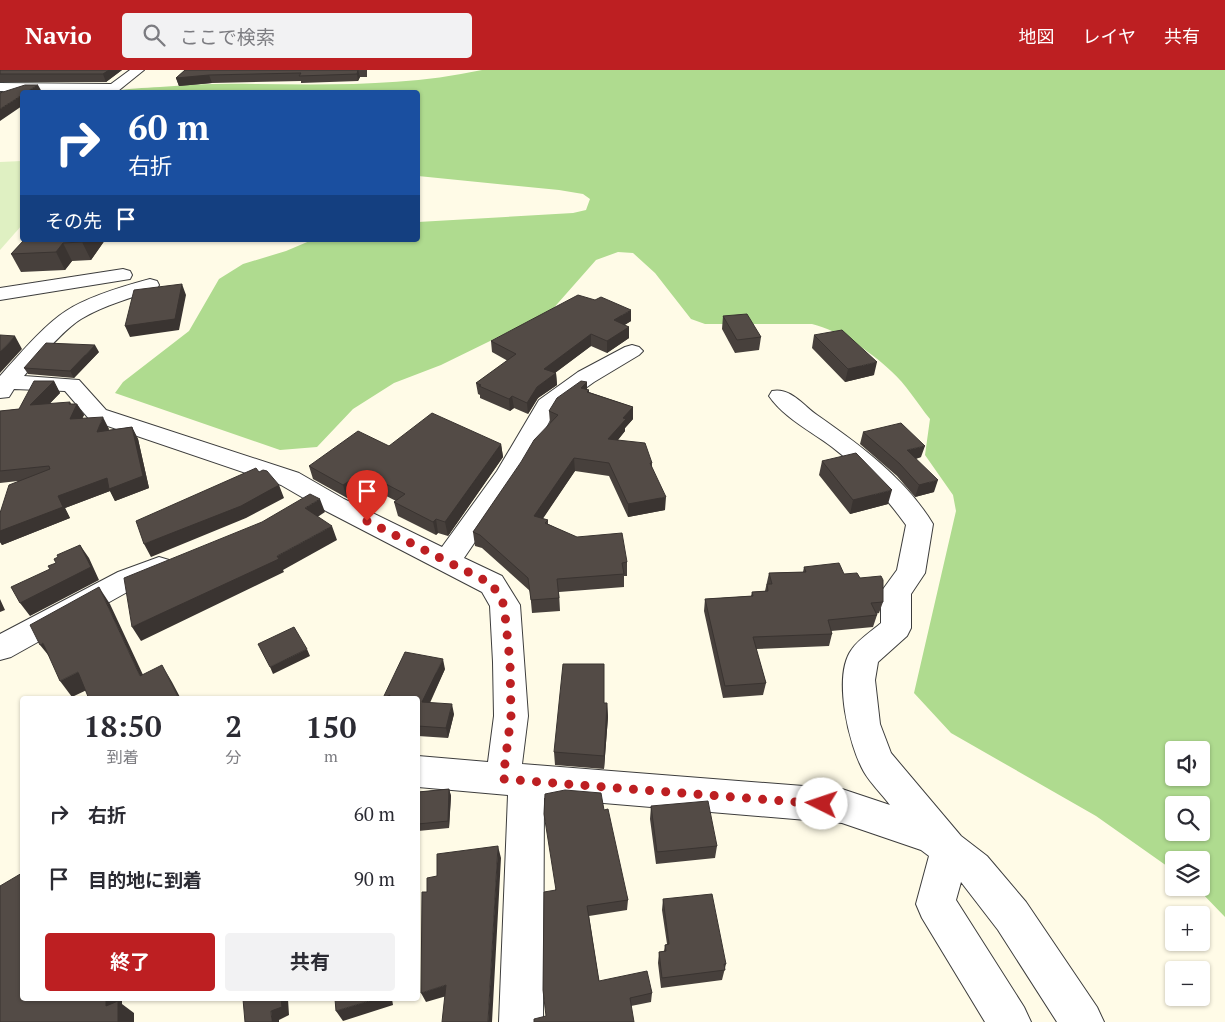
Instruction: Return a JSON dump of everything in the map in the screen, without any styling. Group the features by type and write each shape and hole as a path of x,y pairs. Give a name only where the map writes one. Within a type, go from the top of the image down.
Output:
{"street":[{"path":"0,87 114,88 138,70"},
{"path":"42,87 57,76"},
{"path":"0,97 26,87"},
{"path":"0,294 123,275"},
{"path":"4,388 38,348 73,315 108,299 150,285"},
{"path":"448,561 508,474 546,405 586,377 632,351"},
{"path":"4,388 71,385 98,414 290,479 492,584 504,605 510,662 521,1022"},
{"path":"780,396 796,412 842,443 899,495 920,524 911,573 896,592 896,628 863,657 859,680 863,724 877,762 948,850"},
{"path":"291,507 316,493"},
{"path":"0,648 128,580 180,558"},
{"path":"420,772 842,806 933,837 974,869 1012,916 1082,1022"},
{"path":"948,850 936,904 1009,1022"}],"green space":[{"path":"482,70 1225,70 1225,917 1205,896 1210,896 1210,851 1165,851 1165,865 1096,816 951,733 914,693 956,511 953,495 925,455 930,419 907,388 891,371 864,349 833,331 812,324 705,324 691,319 655,273 633,253 618,252 596,260 551,311 441,365 394,383 353,409 317,447 280,450 115,393 123,382 189,331 219,279 243,264 286,251 307,242 420,242 420,222 573,213 586,210 590,199 583,194 420,176 420,90 123,90 208,84 398,82"},
{"path":"20,161 20,227 0,250 0,162"}],"building":[{"path":"0,70 109,70 103,74 0,74"},
{"path":"185,70 358,70 357,74 299,76 301,73 209,75 176,78"},
{"path":"25,85 38,85 29,90 20,90 20,96 0,109 0,93"},
{"path":"22,242 82,242 63,243 56,252 11,254"},
{"path":"182,284 175,319 125,326 134,290"},
{"path":"578,295 595,300 601,297 631,310 614,320 629,327 607,341 591,334 544,369 556,373 537,387 527,403 512,396 509,399 476,383 516,354 491,341"},
{"path":"747,314 761,337 737,340 723,316"},
{"path":"842,330 877,362 848,369 814,335"},
{"path":"0,335 15,336 0,352"},
{"path":"46,343 95,345 70,371 24,368"},
{"path":"34,381 54,381 30,405 70,402 69,404 77,404 70,419 103,417 97,432 132,427 143,476 109,489 107,478 58,496 63,507 0,531 0,513 9,485 50,469 49,466 0,471 0,411 19,409"},
{"path":"581,381 587,382 581,388 589,390 587,392 633,407 623,418 626,419 608,439 645,443 652,463 650,463 666,497 628,504 609,463 574,458 534,516 548,520 545,523 577,537 622,533 627,562 622,563 624,574 557,579 559,598 531,600 528,578 480,535 473,532 534,440 558,415 549,411 557,398"},
{"path":"432,413 501,444 445,522 436,519 433,522 394,502 405,494 363,472 343,485 309,466 358,431 389,446"},
{"path":"901,423 925,446 907,450 938,480 919,485 900,464 863,432"},
{"path":"856,453 892,490 853,500 822,461"},
{"path":"256,468 259,472 267,471 279,485 241,506 144,544 136,521"},
{"path":"310,494 320,499 305,508 332,526 277,556 279,559 132,627 124,578 262,522"},
{"path":"80,545 91,567 20,603 11,587 50,569 48,566 56,563 54,559 58,557 57,555"},
{"path":"839,563 844,574 857,573 860,578 881,576 883,580 883,602 871,603 877,615 828,620 832,634 753,637 766,683 725,686 705,599 753,596 752,592 768,591 767,584 772,584 769,573 806,572 804,567"},
{"path":"99,587 140,676 162,665 178,696 88,696 78,672 60,681 43,643 40,645 30,625"},
{"path":"294,627 307,649 270,667 258,644"},
{"path":"405,652 443,659 422,702 452,704 446,728 420,726 420,696 384,696"},
{"path":"563,664 604,664 604,703 607,703 604,756 554,752"},
{"path":"449,789 448,821 420,824 420,792"},
{"path":"565,790 601,793 604,810 608,809 628,900 587,906 599,981 647,971 652,993 630,998 634,1022 534,1022 534,1019 546,1016 543,990 544,892 556,890 544,814 545,794"},
{"path":"708,801 717,846 657,852 651,806"},
{"path":"498,846 488,1022 442,1022 446,985 421,993 422,892 427,892 427,878 437,876 437,854"},
{"path":"20,874 20,1001 106,1001 106,1006 118,1001 118,1022 0,1022 0,886"},
{"path":"712,894 726,964 724,964 725,970 662,978 659,952 666,951 665,945 669,944 663,899"},
{"path":"243,1001 281,1001 282,1007 271,1011 272,1022 245,1022"},
{"path":"335,1001 369,1001 336,1011"}],"route":[{"path":"367,521 492,584 504,605 510,662 511,716 503,779 822,804"}]}
